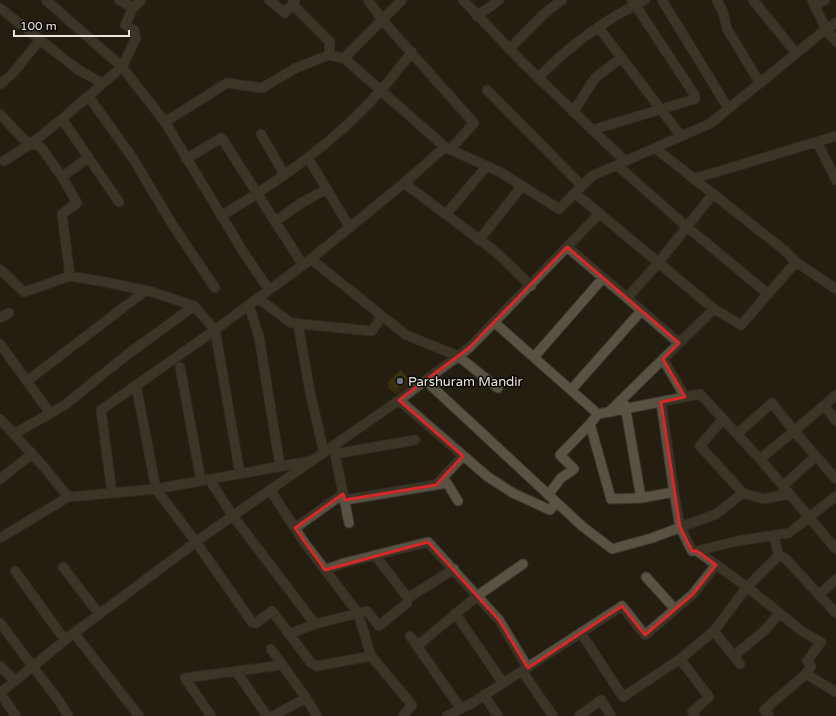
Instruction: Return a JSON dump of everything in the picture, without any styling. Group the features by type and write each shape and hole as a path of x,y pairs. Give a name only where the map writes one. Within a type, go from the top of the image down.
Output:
{"street":[{"path":"46,0 122,67 165,122 221,216 269,290"},
{"path":"119,0 133,8"},
{"path":"4,161 32,143 89,97 122,67 136,38 134,30 125,25 133,8 141,0"},
{"path":"268,0 285,13 294,2 330,42 329,55"},
{"path":"112,493 101,410 304,265 447,148 474,123 382,20 368,0"},
{"path":"344,58 402,0"},
{"path":"462,0 509,49 592,130 621,163 686,227 768,294"},
{"path":"477,16 499,0"},
{"path":"509,49 544,14 562,0"},
{"path":"538,78 556,60 634,2 645,0"},
{"path":"662,0 728,108"},
{"path":"717,0 723,12 727,29 760,82"},
{"path":"753,0 796,53"},
{"path":"825,0 813,3 826,29 836,42"},
{"path":"592,130 695,99 694,94 634,2"},
{"path":"0,8 35,34 40,40 77,69 102,83"},
{"path":"165,122 227,83 262,88 296,68 329,55 344,58 447,148 487,166 559,209 592,176 711,123 796,53 836,23"},
{"path":"599,28 681,136"},
{"path":"0,84 12,74 40,40"},
{"path":"221,216 258,193 308,158 381,91 412,52"},
{"path":"573,112 595,78 621,58"},
{"path":"487,90 582,186"},
{"path":"89,97 134,160 172,224 215,288"},
{"path":"0,114 24,140 41,147 62,177 77,203 62,214 70,276"},
{"path":"62,119 119,202"},
{"path":"261,134 284,174"},
{"path":"693,179 836,136"},
{"path":"186,159 221,138 230,148 304,265"},
{"path":"817,142 836,180"},
{"path":"655,148 784,250 796,262 836,289"},
{"path":"62,177 89,158"},
{"path":"308,158 350,228"},
{"path":"446,214 487,166"},
{"path":"404,183 496,252 531,286"},
{"path":"479,240 522,186"},
{"path":"276,221 327,189"},
{"path":"575,192 714,309 741,325 796,262"},
{"path":"627,298 659,262 713,194"},
{"path":"335,450 458,356 495,323 600,213"},
{"path":"567,247 679,343"},
{"path":"311,259 406,335 458,356 498,388"},
{"path":"0,269 24,292 70,276 145,291 194,306 215,330 240,474"},
{"path":"534,357 603,278"},
{"path":"27,380 145,291"},
{"path":"258,298 291,323 372,332 382,316"},
{"path":"249,305 259,337 280,466"},
{"path":"14,434 65,405 124,357 194,306"},
{"path":"609,412 714,309"},
{"path":"571,390 641,311"},
{"path":"0,318 9,313"},
{"path":"495,323 598,414"},
{"path":"298,324 310,392 324,453"},
{"path":"0,344 50,413"},
{"path":"663,359 685,397"},
{"path":"180,367 205,480 315,624"},
{"path":"426,380 582,526 612,549 652,538 716,514 744,493"},
{"path":"136,385 156,489 196,542 252,622 256,623 272,611 311,663 317,666 371,656"},
{"path":"548,495 561,478 574,469 560,455 598,414 700,394 760,459 836,549"},
{"path":"760,459 836,395"},
{"path":"624,397 641,498"},
{"path":"399,400 488,477 513,493 550,510 556,502"},
{"path":"661,402 680,527 692,551 789,533 836,496"},
{"path":"737,434 772,403 794,431 836,478"},
{"path":"824,405 836,421"},
{"path":"0,419 3,428 14,434 68,497"},
{"path":"723,419 700,446 744,493 763,499 789,494"},
{"path":"590,424 611,500 641,498 674,492"},
{"path":"16,716 0,693 99,614 196,542 313,460 324,453 335,450 415,440"},
{"path":"335,450 349,523"},
{"path":"0,479 32,454"},
{"path":"436,485 463,456"},
{"path":"782,486 816,456"},
{"path":"2,534 68,497 156,489 313,460"},
{"path":"295,528 344,497 447,483 458,501"},
{"path":"270,490 325,570 358,613 371,656 412,705 403,716"},
{"path":"773,535 780,555 785,558 836,613"},
{"path":"325,570 344,563 428,542 454,569 498,620 525,670 554,716"},
{"path":"697,551 747,587 803,632 821,642 807,661 811,666 806,674 764,710 769,716"},
{"path":"375,555 408,598"},
{"path":"581,633 623,697 680,659 714,631 747,587 780,555"},
{"path":"417,646 455,613 523,564"},
{"path":"447,716 484,696 622,606 645,635 693,594 716,565"},
{"path":"63,567 99,614"},
{"path":"289,634 315,624 367,611 378,626 407,603 408,598 454,569"},
{"path":"15,571 65,640"},
{"path":"646,577 675,609"},
{"path":"819,595 836,579"},
{"path":"455,613 503,683"},
{"path":"734,656 764,631 780,613"},
{"path":"0,623 33,666 68,716"},
{"path":"714,631 740,664"},
{"path":"74,633 139,716"},
{"path":"410,636 461,708"},
{"path":"271,649 318,716"},
{"path":"680,659 709,697 692,712 695,716"},
{"path":"211,716 185,678 282,665"},
{"path":"0,666 15,681"},
{"path":"236,671 268,716"},
{"path":"806,674 833,690 836,680"},
{"path":"484,696 498,716"},
{"path":"273,716 306,698"},
{"path":"579,716 600,700 611,716"}],"highlighted area":[{"path":"567,247 679,343 663,359 685,397 661,402 680,527 692,551 697,551 716,565 693,594 645,635 622,606 528,668 499,620 428,542 325,570 295,528 343,494 345,500 436,485 463,456 399,400 469,348"}],"building":[{"path":"401,370 409,380 396,390 388,382"}],"place":[{"name":"Parshuram Mandir","path":"400,381"}]}
